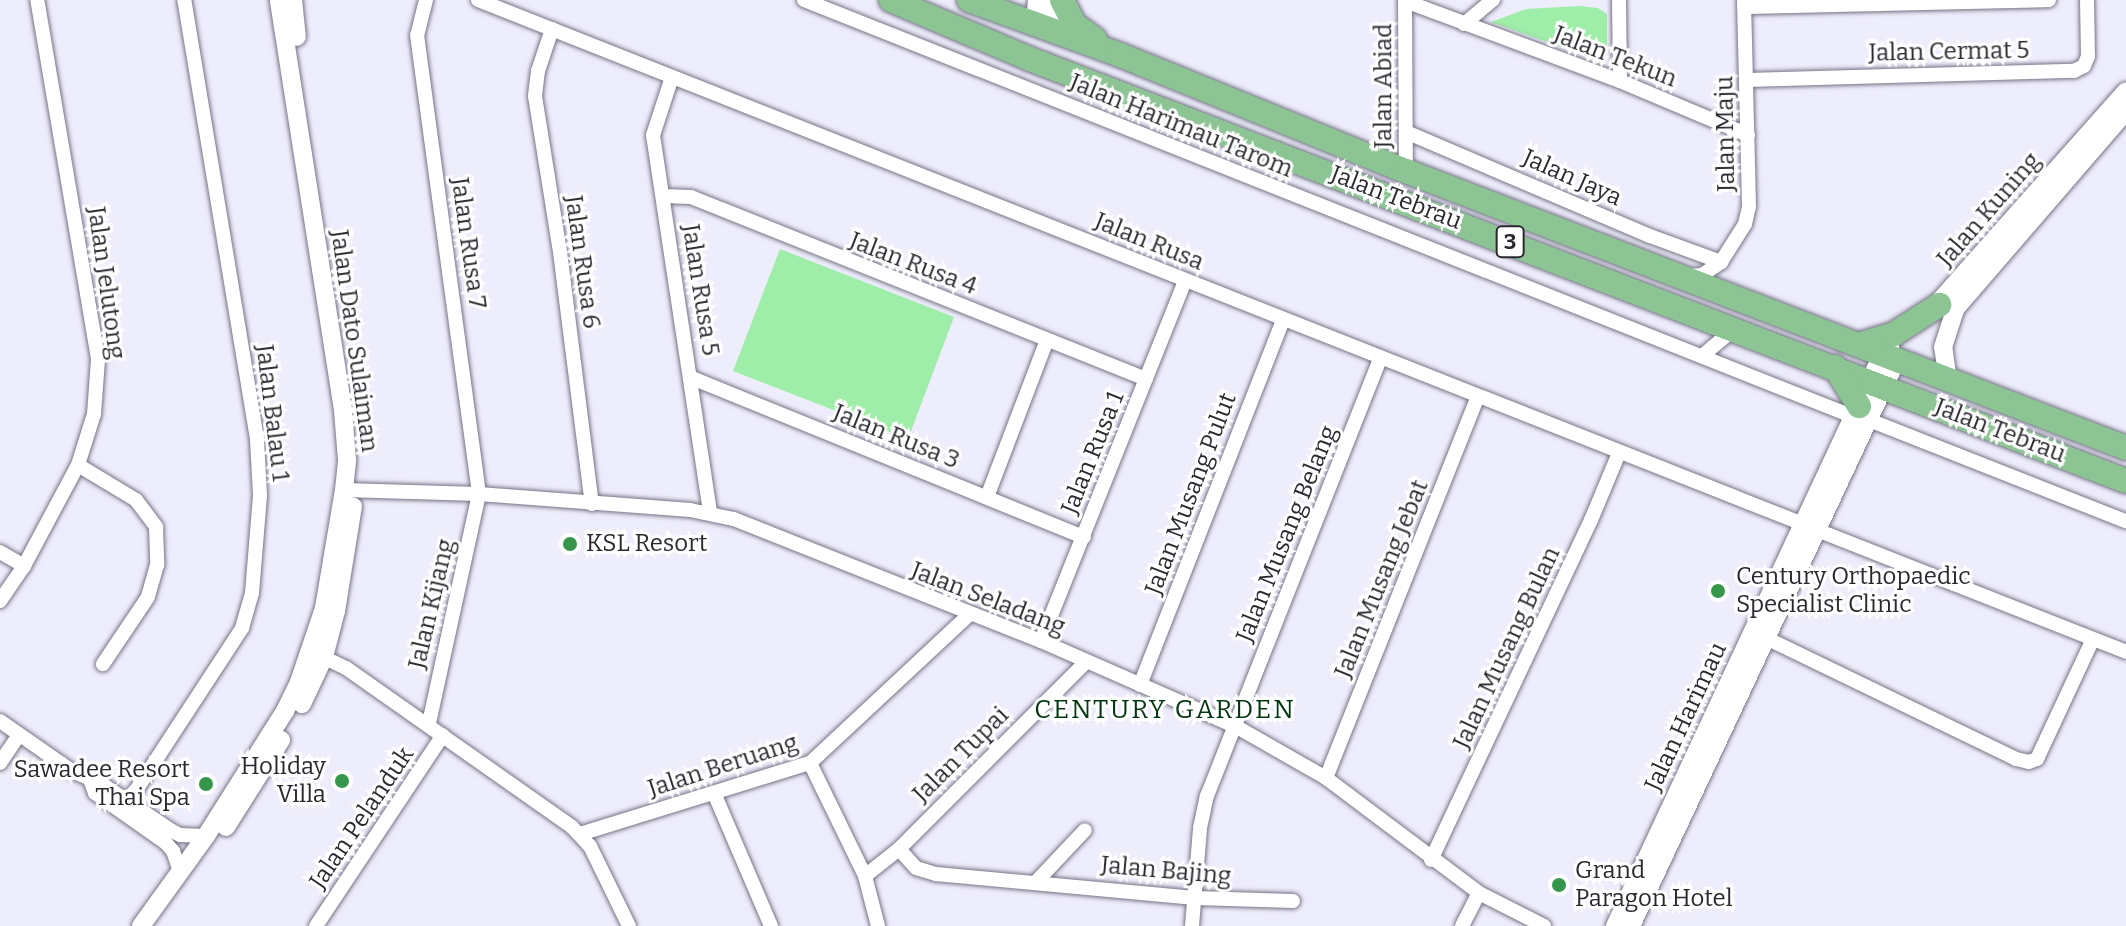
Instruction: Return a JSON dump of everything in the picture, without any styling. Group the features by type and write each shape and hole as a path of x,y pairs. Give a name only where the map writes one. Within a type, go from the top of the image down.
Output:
{"highway":[{"path":"893,0 1008,36 1031,36 1044,29 1064,55 1185,117"},
{"name":"Jalan Tebrau","path":"893,0 1030,59 2126,481"},
{"path":"1059,0 1074,24 1120,55"},
{"name":"Jalan Tebrau","path":"983,2 1044,29 1120,55 1406,171 2126,448"},
{"path":"1858,345 1894,334 1939,305"},
{"path":"1835,367 1860,414"}],"main road":[{"path":"1038,0 1037,12 1044,29 1056,14 1059,0"}],"street":[{"name":"Jalan Jelutong","path":"0,601 24,566 78,465 94,414 98,359 37,0"},
{"name":"Jalan Balau 1","path":"129,801 242,628 252,593 260,495 257,439 184,0"},
{"name":"Jalan Dato Sulaiman","path":"279,0 343,410 350,490"},
{"name":"Jalan Dato Sulaiman","path":"156,926 249,793 304,700 343,580 352,407 293,0"},
{"name":"Jalan Rusa 7","path":"426,0 417,35 479,494"},
{"name":"Jalan Harimau Tarom","path":"804,0 2126,521"},
{"name":"Jalan Tekun","path":"1405,0 1620,81 1748,135"},
{"name":"Jalan Abiad","path":"1405,0 1406,171"},
{"path":"1464,24 1493,0"},
{"path":"1619,0 1620,81"},
{"path":"1744,3 2049,0"},
{"name":"Jalan Cermat 5","path":"1747,80 2074,71 2084,66 2088,56 2087,0"},
{"name":"Jalan Rusa","path":"482,1 2126,652"},
{"name":"Jalan Maju","path":"1721,262 1745,224 1749,206 1744,3"},
{"name":"Jalan Rusa 6","path":"552,29 538,71 535,96 560,252 592,504"},
{"name":"Jalan Rusa 5","path":"672,77 653,135 710,513"},
{"name":"Jalan Kuning","path":"1889,358 2126,91"},
{"name":"Jalan Kuning","path":"1948,381 1943,347 1948,322 1955,309 2126,111"},
{"name":"Jalan Jaya","path":"1406,132 1650,236 1721,262"},
{"name":"Jalan Rusa 4","path":"663,196 691,197 1146,379"},
{"path":"1680,277 1702,275 1721,262"},
{"name":"Jalan Rusa 1","path":"1041,641 1185,281"},
{"name":"Jalan Musang Pulut","path":"1140,685 1283,320"},
{"path":"1702,356 1734,329"},
{"path":"987,497 1047,340"},
{"name":"Jalan Musang Belang","path":"1192,926 1203,812 1380,358"},
{"name":"Jalan Harimau","path":"1615,926 1889,358"},
{"name":"Jalan Rusa 3","path":"692,378 1084,537"},
{"name":"Jalan Musang Jebat","path":"1326,778 1478,397"},
{"name":"Jalan Musang Bulan","path":"1431,860 1591,520 1619,453"},
{"path":"78,465 136,500 156,527 157,565 148,597 103,664"},
{"name":"Jalan Seladang","path":"350,490 479,494 710,513 734,519 1041,641 1235,726 1326,778 1431,860 1479,893 1544,926"},
{"name":"Jalan Kijang","path":"429,724 479,494"},
{"name":"Jalan Harimau","path":"1631,926 1766,638 1810,527"},
{"path":"0,552 24,566"},
{"name":"Jalan Beruang","path":"580,834 810,763 970,614"},
{"path":"1766,638 2029,762 2037,759 2093,639"},
{"path":"318,655 429,724 580,834 590,846 629,926"},
{"name":"Jalan Dato Sulaiman","path":"141,926 206,836 318,655"},
{"name":"Jalan Tupai","path":"865,876 899,849 1086,662"},
{"path":"0,721 91,782 102,784 180,835 206,836"},
{"path":"0,763 19,735"},
{"name":"Jalan Pelanduk","path":"316,926 443,735"},
{"path":"810,763 865,876 878,926"},
{"path":"91,782 95,793 166,843 173,851 180,871"},
{"path":"714,793 771,926"},
{"name":"Jalan Bajing","path":"1036,882 1085,830"},
{"name":"Jalan Bajing","path":"899,849 924,872 1195,898 1293,901"},
{"path":"1462,926 1479,893"}],"green space":[{"path":"1598,8 1607,14 1607,57 1601,61 1491,22 1526,9"},
{"path":"780,249 954,317 908,439 733,371"}],"place":[{"name":"KSL Resort","path":"570,544"},
{"name":"Century Orthopaedic Specialist Clinic","path":"1718,591"},
{"name":"Holiday Villa","path":"342,781"},
{"name":"Sawadee Resort Thai Spa","path":"206,784"},
{"name":"Grand Paragon Hotel","path":"1559,885"}],"district":[{"name":"CENTURY GARDEN","path":"1165,710"}]}
